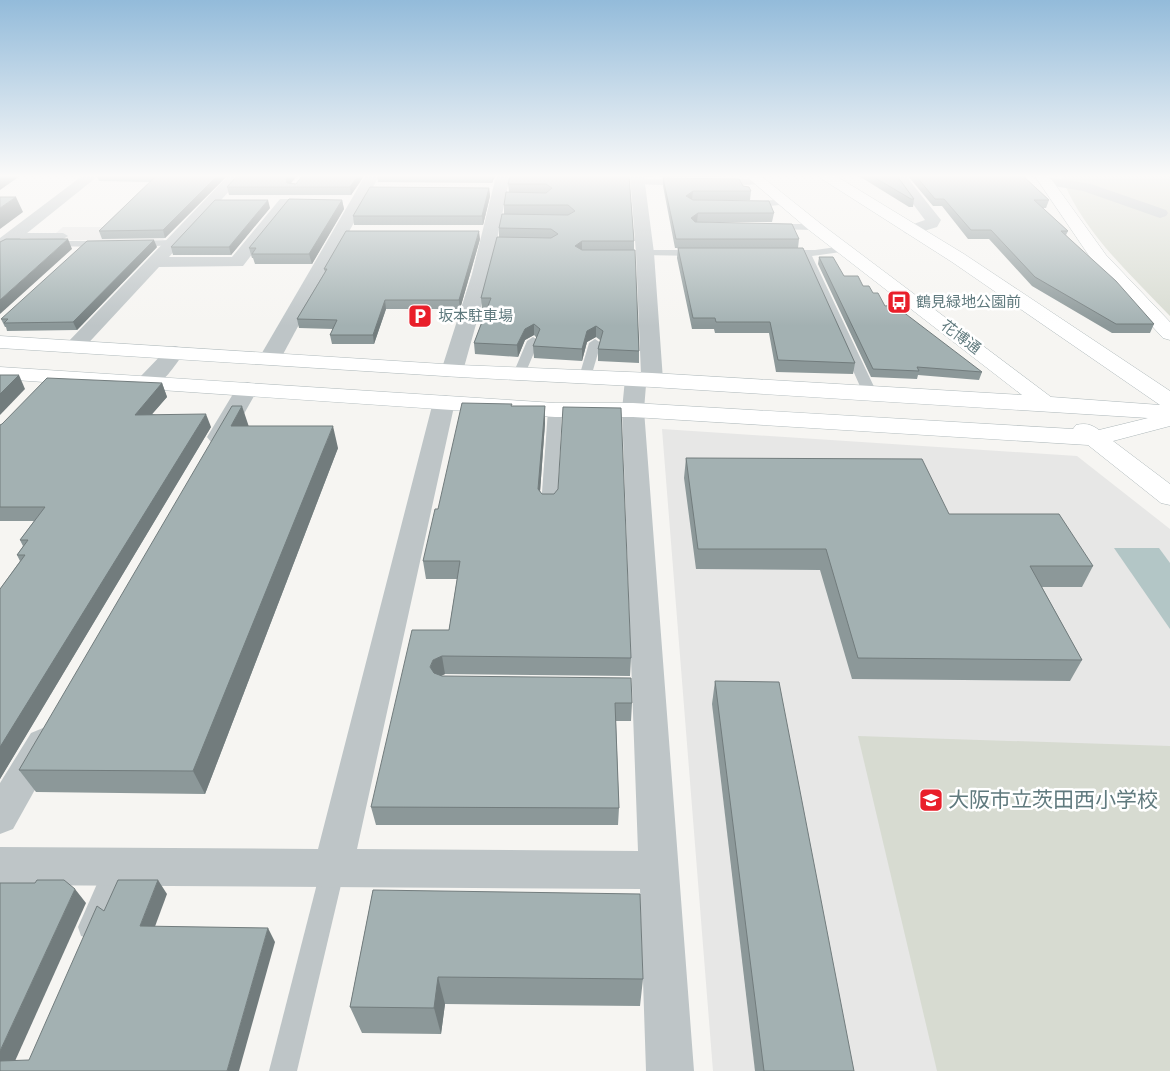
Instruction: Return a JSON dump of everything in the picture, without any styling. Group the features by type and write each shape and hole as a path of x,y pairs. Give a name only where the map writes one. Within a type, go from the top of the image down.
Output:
{"street":[{"path":"5,242 26,226"},
{"path":"74,347 188,226"},
{"path":"155,262 237,262 266,226"},
{"path":"270,358 344,226"},
{"path":"452,371 468,326 497,226"},
{"path":"640,226 642,255 638,686 658,870 670,1071"},
{"path":"905,226 958,258 1170,401"},
{"path":"911,230 924,226"},
{"path":"1078,226 1100,259 1170,334"},
{"name":"花博通","path":"814,227 1014,377 1044,403 1095,438 1170,497"},
{"path":"341,232 360,232"},
{"path":"474,232 496,232"},
{"path":"0,342 452,371 585,377 640,390 1095,438 1170,419"},
{"path":"148,382 175,352"},
{"path":"0,373 555,410 640,390 870,393 1170,412"},
{"path":"35,395 52,377"},
{"path":"208,457 247,389"},
{"path":"334,868 444,402"},
{"path":"0,817 54,723"},
{"path":"0,866 658,870"}],"lane":[{"path":"764,227 814,227"},
{"path":"5,242 98,236"},
{"path":"5,242 86,244 172,243"},
{"path":"72,256 86,244"},
{"path":"778,253 806,253 844,249"},
{"path":"642,255 712,253"},
{"path":"806,253 870,393"},
{"path":"519,374 533,341"},
{"path":"585,377 595,343"},
{"path":"549,506 555,410"},
{"path":"81,947 116,867"},
{"path":"283,1071 334,868"}],"shaded area":[{"path":"176,226 163,240 27,240 36,233 56,233 63,227"},
{"path":"1089,226 1170,226 1170,316 1123,268"},
{"name":"大阪市立茨田西小学校","path":"662,429 1077,456 1170,529 1170,1071 713,1071"},
{"path":"1114,548 1159,548 1170,563 1170,629"},
{"path":"858,736 1170,746 1170,1071 937,1071"}],"building":[{"path":"104,226 167,226 163,230 99,231"},
{"path":"191,226 246,226 229,247 171,247"},
{"path":"267,226 326,226 309,254 252,254 256,248 249,248"},
{"path":"499,226 633,226 634,241 582,241 575,246 582,250 635,250 639,351 598,349 603,331 596,326 587,331 582,349 533,346 540,329 534,324 525,329 517,345 474,343 491,298 481,298 497,237 551,238 558,234 551,229 499,228"},
{"path":"673,226 793,226 799,239 676,239"},
{"path":"967,226 1062,226 1068,231 1061,231 1116,281 1154,324 1116,324 1035,277 991,230 971,230"},
{"path":"346,231 479,231 459,300 385,300 373,335 330,335 337,320 297,319 327,269 324,269"},
{"path":"6,239 68,239 0,300 0,242"},
{"path":"154,240 73,322 4,323 8,319 1,319 87,241"},
{"path":"678,248 803,248 855,363 778,360 770,322 716,322 715,318 693,318"},
{"path":"819,257 833,257 844,276 858,276 863,286 869,286 873,293 878,293 885,306 894,305 982,372 917,367 919,371 873,369"},
{"path":"0,375 19,375 0,394"},
{"path":"47,378 162,383 135,415 206,414 0,747 0,589 25,555 17,555 28,540 20,540 45,507 0,507 0,425"},
{"path":"462,403 545,406 538,489 542,494 554,494 558,489 563,407 621,408 631,658 442,656 433,660 430,667 434,673 442,676 631,678 632,703 615,703 619,808 371,807 412,630 449,630 460,561 423,561 435,509 438,509"},
{"path":"232,406 242,406 231,426 333,426 193,771 19,770"},
{"path":"686,458 922,459 949,514 1059,514 1093,566 1030,566 1082,660 858,658 826,549 698,549"},
{"path":"715,681 779,682 854,1071 764,1071"},
{"path":"37,880 64,880 75,889 0,1051 0,883 35,883"},
{"path":"118,880 158,880 140,926 268,928 227,1071 0,1071 0,1061 29,1060 97,906 104,911"},
{"path":"373,890 640,894 643,979 438,977 434,1008 350,1007"}],"place":[{"name":"鶴見緑地公園前","path":"899,302"},
{"name":"坂本駐車場","path":"420,316"},
{"name":"大阪市立茨田西小学校","path":"931,800"}]}
